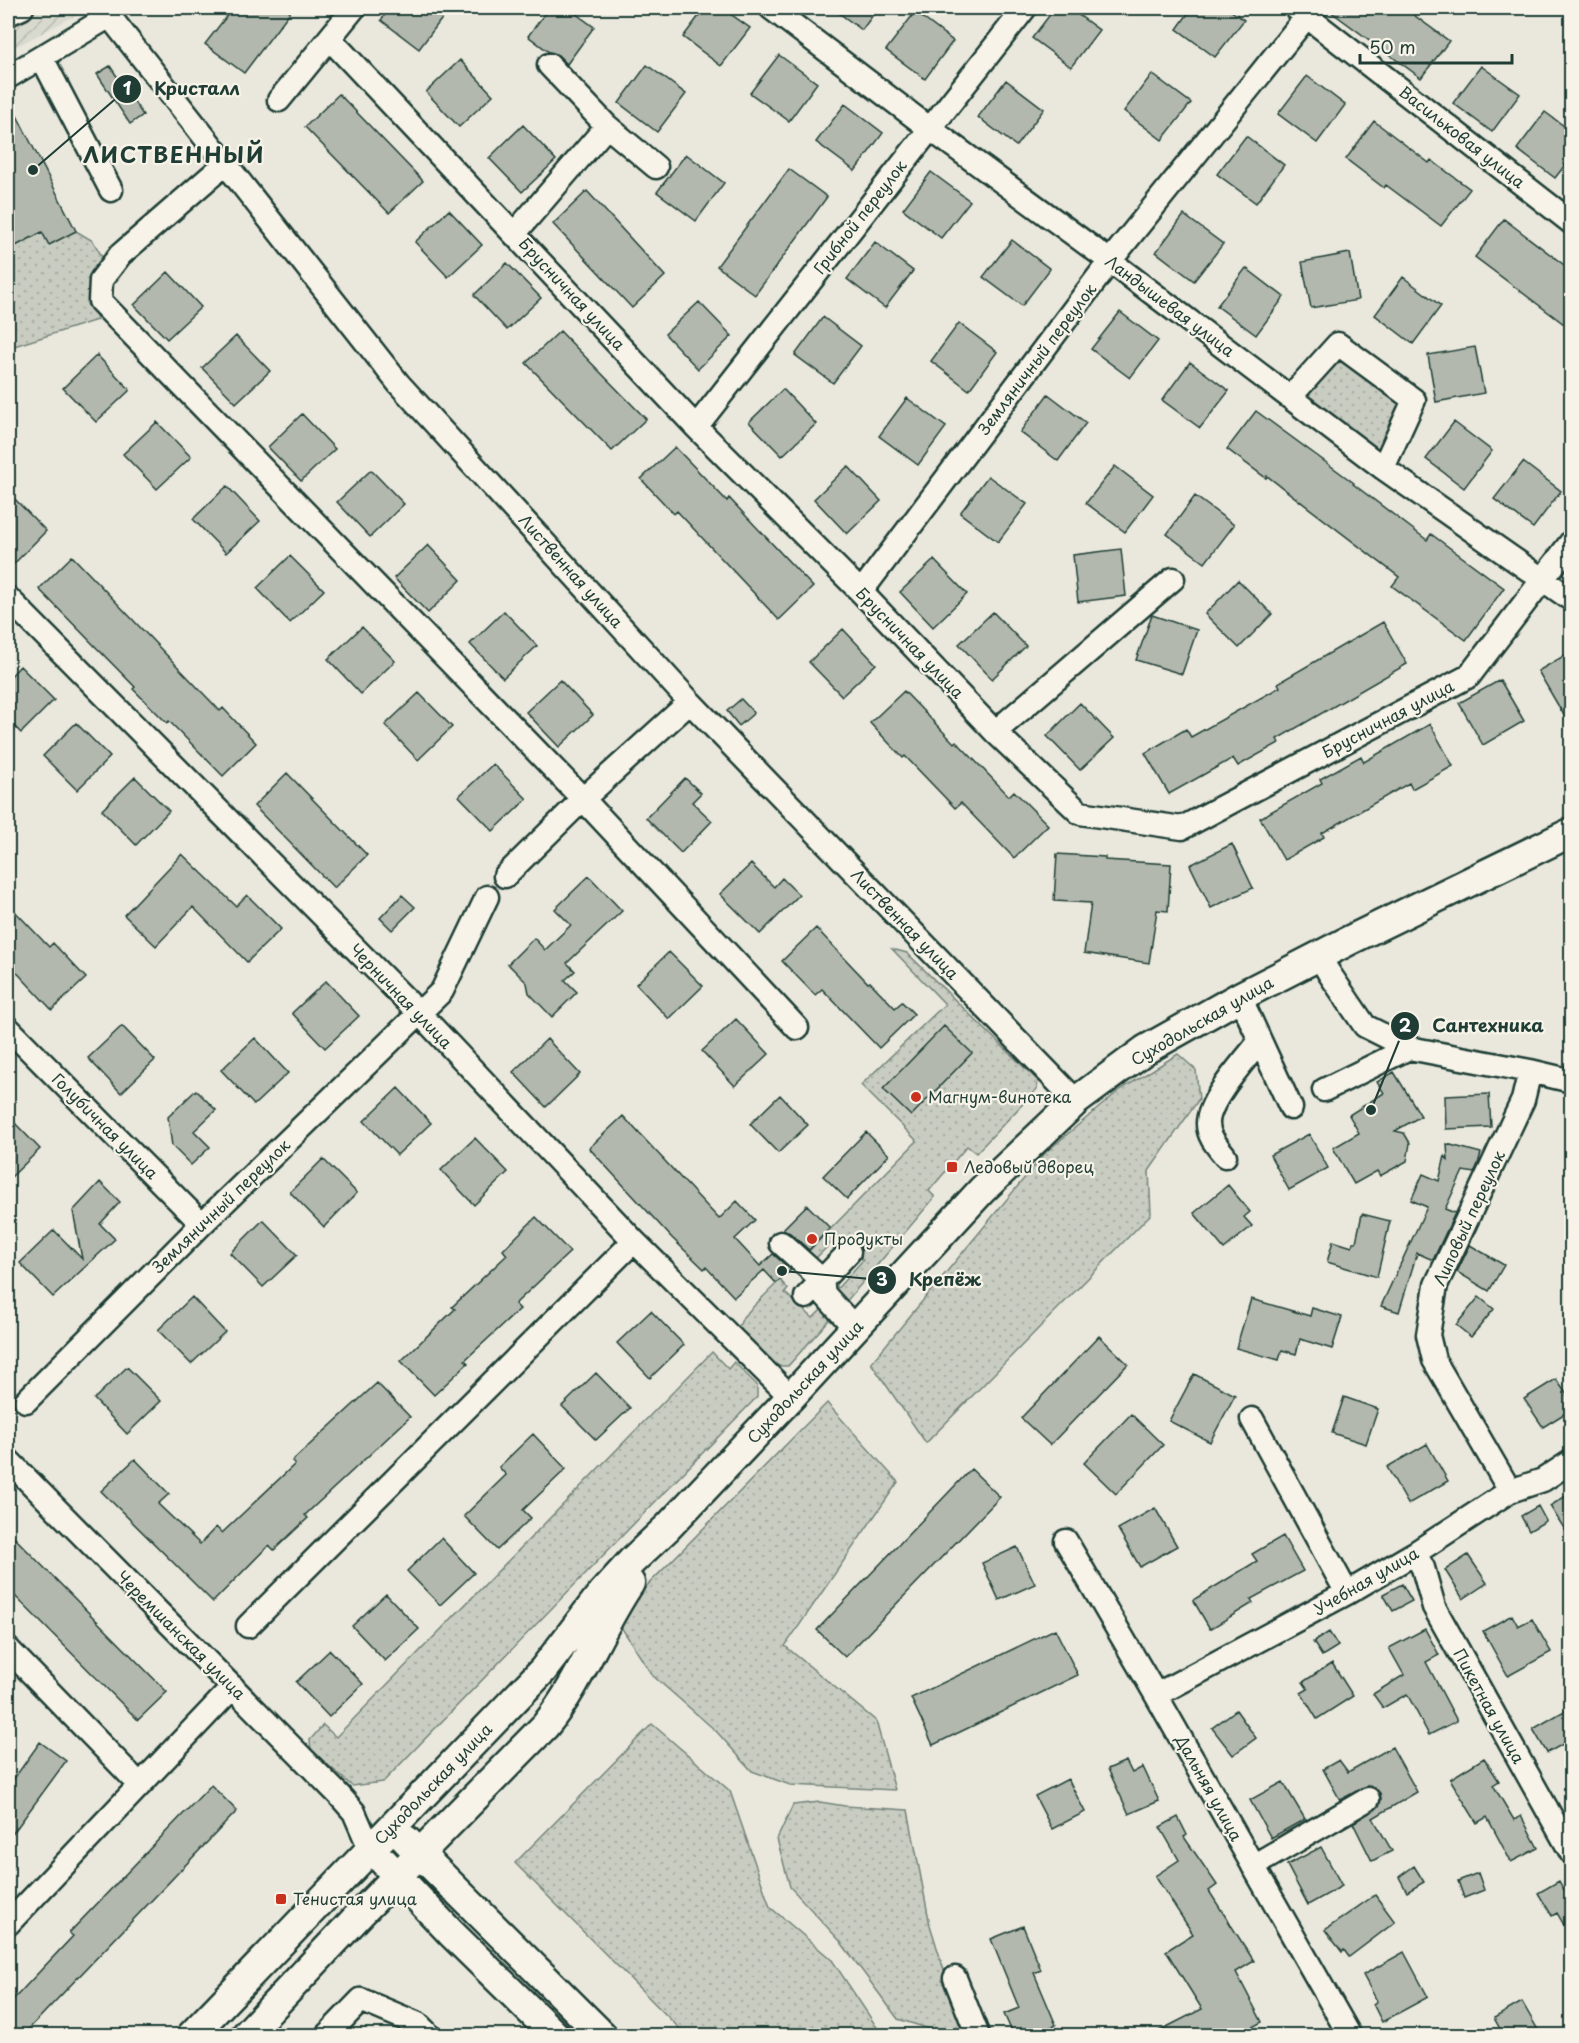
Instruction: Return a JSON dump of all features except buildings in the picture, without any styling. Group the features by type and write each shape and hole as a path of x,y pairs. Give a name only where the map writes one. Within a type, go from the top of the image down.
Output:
{"main road":[{"name":"Суходольская улица","path":"191,2036 543,1670 598,1598 791,1397 982,1190 1076,1101 1145,1050 1241,996 1572,832"},
{"name":"Суходольская улица","path":"245,2036 534,1738 562,1706 612,1611 629,1584 651,1557 668,1527"},
{"path":"393,1827 603,2036"},
{"path":"370,1849 555,2036"}],"street":[{"path":"8,14 22,8"},
{"path":"279,100 354,8"},
{"name":"Ландышевая улица","path":"771,8 1383,468 1572,600"},
{"name":"Грибной переулок","path":"696,427 928,128 1025,8"},
{"path":"8,77 42,58 107,12"},
{"name":"Лиственная улица","path":"107,12 399,384 690,702 1076,1101"},
{"name":"Васильковая улица","path":"1301,12 1572,223"},
{"name":"Земляничный переулок","path":"861,592 1301,12"},
{"name":"Брусничная улица","path":"330,39 696,427 861,592 995,732 1080,813 1182,828 1469,676 1572,541"},
{"path":"42,58 111,190"},
{"path":"549,65 607,126 656,167"},
{"path":"515,233 607,126"},
{"path":"225,164 120,255 101,280 100,300 583,799 797,1028"},
{"path":"1290,397 1338,344 1414,400 1383,468"},
{"path":"995,732 1173,579"},
{"name":"Черничная улица","path":"8,598 420,1014 634,1241 791,1397"},
{"path":"505,876 583,799 690,702"},
{"name":"Земляничный переулок","path":"26,1401 202,1224 442,991 488,897"},
{"path":"1319,956 1365,1026 1409,1048 1572,1081"},
{"path":"1241,996 1292,1108"},
{"name":"Голубичная улица","path":"8,1028 202,1224"},
{"path":"1225,1156 1211,1138 1207,1123 1215,1099 1260,1041"},
{"path":"1324,1090 1409,1048"},
{"name":"Липовый переулок","path":"1510,1491 1434,1360 1428,1335 1436,1285 1523,1100 1530,1071"},
{"path":"248,1626 634,1241"},
{"path":"781,1243 822,1280 824,1294 855,1328"},
{"path":"806,1297 849,1252"},
{"path":"1252,1419 1347,1593"},
{"name":"Черемшанская улица","path":"8,1460 354,1812 370,1849"},
{"name":"Учебная улица","path":"1156,1695 1347,1593 1415,1553 1510,1491 1543,1480 1572,1461"},
{"name":"Дальняя улица","path":"1066,1541 1350,2036"},
{"name":"Пикетная улица","path":"1415,1553 1423,1568 1434,1607 1570,1848"},
{"path":"8,1649 140,1785"},
{"path":"8,1924 233,1687"},
{"path":"1253,1866 1368,1799"},
{"name":"Черемшанская улица","path":"354,1812 393,1827"},
{"path":"955,1978 978,2036"},
{"path":"326,2036 361,2000 418,2025 429,2036"}],"shaded area":[{"path":"8,8 73,8 78,14 8,51"},
{"path":"76,231 93,241 104,260 89,282 97,320 8,348 8,250 42,232 49,245"},
{"path":"1336,358 1403,407 1380,452 1303,393"},
{"path":"892,949 907,953 1038,1081 1037,1089 976,1153 967,1146 929,1191 935,1197 845,1303 834,1292 863,1260 838,1236 814,1260 806,1254 917,1141 861,1085 945,1004"},
{"path":"1178,1054 1196,1070 1199,1099 1149,1171 1151,1214 926,1443 871,1363 1046,1152 1120,1090"},
{"path":"780,1280 788,1289 785,1293 813,1318 823,1308 831,1315 788,1366 777,1366 737,1331 743,1317"},
{"path":"712,1352 728,1369 734,1362 757,1385 757,1397 383,1782 352,1786 311,1750 310,1740 323,1725 336,1737"},
{"path":"827,1403 898,1482 785,1646 876,1721 895,1790 790,1785 752,1771 716,1731 652,1675 621,1627 630,1603"},
{"path":"652,1724 730,1791 770,1907 832,1960 882,2035 686,2035 515,1863"},
{"path":"820,1802 908,1810 930,1925 964,2035 949,2035 898,2019 840,1941 790,1887 777,1839 793,1805"}],"place":[{"name":"Кристалл","path":"33,170"},
{"name":"Магнум-винотека","path":"916,1097"},
{"name":"Сантехника","path":"1371,1110"},
{"name":"Ледовый дворец","path":"952,1167"},
{"name":"Продукты","path":"812,1239"},
{"name":"Крепёж","path":"782,1271"},
{"name":"Тенистая улица","path":"281,1899"}],"district":[{"name":"ЛИСТВЕННЫЙ","path":"174,155"}]}
